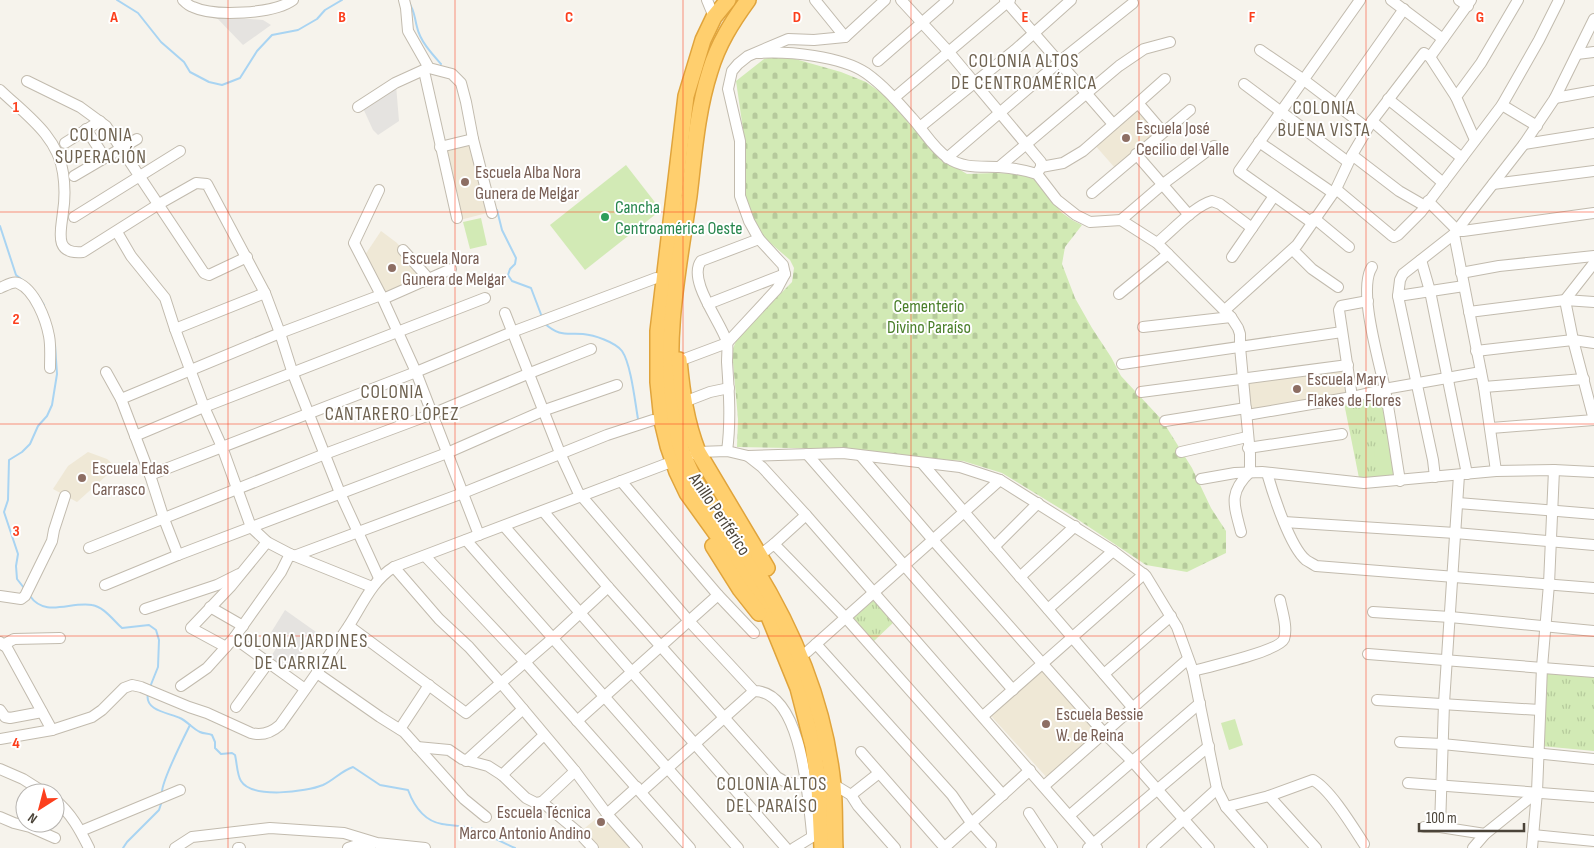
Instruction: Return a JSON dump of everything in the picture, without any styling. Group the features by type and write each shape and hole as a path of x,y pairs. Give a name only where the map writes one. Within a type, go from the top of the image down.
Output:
{"highway":[{"name":"Anillo Periférico","path":"728,0 714,17 703,40 686,96 670,358 677,435 693,477 706,500 750,559 774,600 792,636 812,685 826,742 833,784 835,848"},
{"name":"Anillo Periférico","path":"748,0 734,19 717,49 702,98 658,331 657,359 662,420 668,446 687,493 751,583 766,607 779,639 800,698 813,746 819,787 822,848"},
{"path":"678,221 660,248 656,278 649,347 653,420 665,465 740,589 779,639"},
{"path":"678,221 687,256 678,347 684,402 694,454 760,555 812,648 812,685"}],"street":[{"path":"183,0 191,7 215,12 267,10 289,1"},
{"path":"404,0 408,31 427,69 440,147 457,218"},
{"path":"707,0 714,17"},
{"path":"815,0 845,36"},
{"path":"679,361 727,343 777,289 785,274 783,265 759,239 749,221 740,196 740,141 728,89 732,71 748,56 788,39 814,40 845,36 885,0"},
{"path":"901,0 948,51 1041,162 1039,170 1057,200 1076,215 1090,222 1121,220 1157,243 1228,313 1240,334 1250,472 1240,482 1235,492 1233,504 1241,532"},
{"path":"878,61 948,0"},
{"path":"920,127 974,84 1071,0"},
{"path":"1349,247 1313,220 1274,196 1239,171 1360,0"},
{"path":"1391,0 1440,37"},
{"path":"1456,97 1481,62 1518,0"},
{"path":"1259,142 1334,191 1394,237 1421,212 1502,105 1539,40 1559,0"},
{"path":"894,98 1007,1 1032,33 1113,124"},
{"path":"1143,327 1228,313 1293,250 1334,191 1369,124 1388,99 1427,55 1466,2"},
{"path":"947,158 1059,62 1133,3"},
{"path":"1337,104 1404,9"},
{"path":"1435,477 1398,296 1400,280 1403,274 1456,233 1524,144 1555,98 1594,19"},
{"path":"999,167 1119,66 1144,49 1170,42"},
{"path":"1260,50 1369,124 1443,183"},
{"path":"758,53 789,52 840,61 866,73 894,98 947,158 960,164 978,167 1039,170 1063,163 1083,151 1165,79"},
{"path":"1577,54 1594,52"},
{"path":"1427,55 1456,97 1476,140"},
{"path":"358,107 395,83 427,69 452,74 461,83 492,213"},
{"path":"27,81 80,107 106,126 204,273 210,274 246,257"},
{"path":"1244,84 1399,191 1426,203 1456,233 1461,273 1491,428 1496,471"},
{"path":"0,90 36,122 50,139 57,153 63,171 65,186 59,236 62,245 74,253 83,252 196,183 207,184 265,293 293,374 324,454 357,533 379,578"},
{"path":"1555,98 1594,91"},
{"path":"1388,99 1462,158"},
{"path":"1138,104 1162,131"},
{"path":"1502,105 1537,126"},
{"path":"1092,193 1162,131 1190,110"},
{"path":"65,143 100,120"},
{"path":"86,130 105,158"},
{"path":"1524,144 1594,133"},
{"path":"74,176 137,139"},
{"path":"440,147 473,139"},
{"path":"1121,220 1163,184 1214,146"},
{"path":"74,217 180,151"},
{"path":"1136,154 1189,216"},
{"path":"1493,184 1594,171"},
{"path":"379,190 354,243 382,297 416,372 479,535"},
{"path":"1232,257 1274,196"},
{"path":"1157,243 1206,202 1215,201 1252,228"},
{"path":"1456,233 1594,213"},
{"path":"117,232 131,256 165,298 174,330 222,447 251,527 267,542 292,555 372,587"},
{"path":"727,451 729,388 727,343 708,304 697,275 697,266 701,261 759,239"},
{"path":"403,250 429,280"},
{"path":"1293,250 1312,269 1338,287"},
{"path":"1120,294 1168,254"},
{"path":"1461,273 1499,266 1594,256"},
{"path":"1421,260 1430,291 1448,378 1463,474 1455,533 1444,703 1440,827"},
{"path":"1491,428 1594,420 1588,384 1573,340 1565,300 1594,263"},
{"path":"1372,267 1367,278 1368,301 1375,350 1385,389 1400,481"},
{"path":"121,399 280,333 429,280 451,269"},
{"path":"708,304 785,274"},
{"path":"150,475 416,372 512,332 656,278"},
{"path":"0,288 14,282 31,294 41,310 49,337 50,368"},
{"path":"1398,296 1464,286"},
{"path":"174,330 265,293"},
{"path":"135,436 204,407 485,298"},
{"path":"1469,312 1565,300 1594,302"},
{"path":"1352,397 1339,310 1341,306 1368,301"},
{"path":"505,312 574,486 689,621 754,691"},
{"path":"1122,364 1342,332"},
{"path":"1476,351 1573,340 1594,342"},
{"path":"89,548 324,454 432,414 530,372 591,349"},
{"path":"1141,392 1348,365"},
{"path":"106,372 121,399 178,554"},
{"path":"1164,420 1246,412 1352,397 1385,389 1481,372"},
{"path":"1484,387 1588,384"},
{"path":"105,585 178,554 447,453 545,410 617,385"},
{"path":"684,402 710,392 729,388"},
{"path":"181,686 207,668 234,638 292,555 357,533 607,435 653,420"},
{"path":"1181,452 1342,434"},
{"path":"694,454 727,451 748,456 843,453 960,467 1000,480 1113,551 1144,574 1171,616 1193,671 1217,789 1226,807 1262,848"},
{"path":"808,454 1013,690"},
{"path":"748,456 762,467 806,515 1070,816 1093,847 1209,746"},
{"path":"861,456 1104,733 1133,762 1209,848"},
{"path":"922,463 1133,708"},
{"path":"0,739 52,730 92,717 128,686 141,687 251,733 270,733 280,725 318,673 372,587 379,578 394,567 665,465"},
{"path":"1532,848 1537,792 1537,754 1549,584 1554,470"},
{"path":"1201,479 1250,472 1364,483 1496,471 1554,470 1594,472"},
{"path":"1267,473 1284,522 1298,550 1305,559 1316,566 1594,588"},
{"path":"991,845 972,824 952,795 812,648 1000,480"},
{"path":"621,481 722,599 754,633"},
{"path":"0,596 21,599 27,592 52,541 65,496"},
{"path":"994,547 1038,503"},
{"path":"1458,503 1594,514"},
{"path":"543,512 777,777 792,784 806,784"},
{"path":"760,555 806,515"},
{"path":"1284,522 1455,533 1594,545"},
{"path":"504,526 786,848"},
{"path":"1020,577 1075,526"},
{"path":"466,540 738,848"},
{"path":"226,647 191,628 242,573 267,542"},
{"path":"774,544 846,618 1003,795"},
{"path":"1048,609 1113,551"},
{"path":"425,556 525,662 639,790 684,846"},
{"path":"394,567 439,620 468,647 501,683 607,814 637,848"},
{"path":"145,609 217,584 242,573"},
{"path":"983,716 1144,574"},
{"path":"349,626 466,713 553,638 608,587"},
{"path":"577,721 689,621 740,589"},
{"path":"1193,671 1258,653 1280,644 1284,639 1285,632 1280,600"},
{"path":"210,608 243,626"},
{"path":"1373,612 1450,617 1594,631"},
{"path":"1104,674 1171,616"},
{"path":"52,730 8,648 2,643 14,638 60,638"},
{"path":"234,638 305,689"},
{"path":"1368,654 1594,672"},
{"path":"1044,786 1188,659"},
{"path":"236,707 268,663"},
{"path":"318,673 400,729 464,799 486,817"},
{"path":"400,729 429,685"},
{"path":"607,814 668,768 754,691 762,691 770,694 788,715 798,744 806,784 812,837 794,848"},
{"path":"788,715 794,712 800,698"},
{"path":"1377,700 1540,710"},
{"path":"1070,816 1200,703"},
{"path":"466,761 523,709"},
{"path":"0,710 5,717 10,718 42,712"},
{"path":"502,776 544,735"},
{"path":"1400,742 1442,744 1594,759"},
{"path":"418,747 449,750 466,761 488,766 526,798 536,803 542,802 574,771"},
{"path":"861,752 945,848 1030,770"},
{"path":"0,769 29,783"},
{"path":"851,795 879,773"},
{"path":"1226,807 1269,796 1313,780 1337,804 1364,844"},
{"path":"1408,783 1594,797"},
{"path":"833,784 851,795 858,806 895,848"},
{"path":"1154,848 1217,789"},
{"path":"81,831 180,790"},
{"path":"1473,848 1485,834 1537,792"},
{"path":"1269,796 1316,848"},
{"path":"542,802 578,832 593,848"},
{"path":"65,809 81,831 89,848"},
{"path":"1030,813 1052,848"},
{"path":"0,817 55,838"},
{"path":"1424,828 1440,827 1485,834"},
{"path":"175,848 192,837 270,828 344,833 373,845"},
{"path":"1533,835 1594,841"},
{"path":"192,837 196,848"},
{"path":"348,848 373,845 425,848"}],"shaded area":[{"path":"215,16 263,20 271,25 243,45"},
{"path":"396,85 399,121 378,135 373,130 362,106"},
{"name":"Escuela José Cecilio del Valle","path":"1137,107 1159,131 1115,168 1094,144"},
{"name":"Escuela Alba Nora Gunera de Melgar","path":"470,145 487,213 460,220 444,150"},
{"name":"Escuela Nora Gunera de Melgar","path":"381,231 397,243 425,278 383,296 363,258"},
{"name":"Escuela Mary Flakes de Flores","path":"1345,370 1349,396 1249,411 1245,383"},
{"name":"Escuela Edas Carrasco","path":"88,452 107,459 116,467 77,502 53,489 68,466"},
{"path":"285,610 316,632 289,671 270,658 277,647 267,639"},
{"name":"Escuela Bessie W. de Reina","path":"1042,670 1101,733 1049,780 991,716"},
{"name":"Escuela Técnica Marco Antonio Andino","path":"603,813 634,848 595,848 580,832"}],"green space":[{"name":"Cementerio Divino Paraíso","path":"781,55 841,72 866,82 883,94 940,158 967,174 1022,174 1034,177 1061,212 1082,225 1065,247 1062,264 1075,298 1121,376 1162,420 1192,468 1211,508 1226,531 1226,553 1187,572 1146,565 1074,517 1002,473 963,461 848,449 737,447 738,419 732,351 736,341 743,332 792,282 794,268 790,260 761,235 744,195 745,143 736,81 764,59"},
{"name":"Cancha Centroamérica Oeste","path":"626,165 661,210 585,270 550,225"},
{"path":"481,218 487,245 470,249 463,222"},
{"path":"1382,395 1398,478 1359,478 1344,403"},
{"path":"1391,445 1395,475 1377,477 1374,447"},
{"path":"875,599 895,621 874,641 853,618"},
{"path":"1547,672 1594,676 1594,751 1541,746"},
{"path":"1235,719 1243,745 1229,750 1221,723"}],"waterway":[{"path":"117,0 138,13 161,42 184,62 190,72 209,82 222,85 240,78 257,51 272,35 298,30 317,19 325,10 342,0"},
{"path":"408,1 421,37 441,64"},
{"path":"497,210 502,230 516,258 515,264 510,269 508,275 512,281 531,288 542,317"},
{"path":"0,226 16,275 25,282"},
{"path":"37,294 44,305"},
{"path":"544,323 559,332 598,337 622,351 630,374 638,419"},
{"path":"24,588 17,579 16,566 18,554 4,512 8,500 9,460 22,452 30,444 38,426 47,416 52,405 57,374 55,345"},
{"path":"30,596 36,603 43,606 59,607 84,604 96,606 122,628 149,625 156,630 159,640 158,667 150,687"},
{"path":"148,694 148,700 154,708 183,719 200,732 212,735 215,748 221,754 232,753 235,755 241,781 247,787 267,792 305,790 323,785 353,767 380,785 408,790 420,812 430,820 442,824 469,828 515,848"},
{"path":"162,793 169,770 190,725"},
{"path":"123,848 159,810 162,801"}],"place":[{"name":"Escuela José Cecilio del Valle","path":"1126,138"},
{"name":"Escuela Alba Nora Gunera de Melgar","path":"465,182"},
{"name":"Cancha Centroamérica Oeste","path":"605,217"},
{"name":"Escuela Nora Gunera de Melgar","path":"392,268"},
{"name":"Escuela Mary Flakes de Flores","path":"1297,389"},
{"name":"Escuela Edas Carrasco","path":"82,478"},
{"name":"Escuela Bessie W. de Reina","path":"1046,724"},
{"name":"Escuela Técnica Marco Antonio Andino","path":"601,822"}],"district":[{"name":"COLONIA ALTOS DE CENTROAMÉRICA","path":"1024,71"},
{"name":"COLONIA BUENA VISTA","path":"1324,118"},
{"name":"COLONIA SUPERACIÓN","path":"101,145"},
{"name":"COLONIA CANTARERO LÓPEZ","path":"392,402"},
{"name":"COLONIA JARDINES DE CARRIZAL","path":"301,651"},
{"name":"COLONIA ALTOS DEL PARAÍSO","path":"772,794"}]}
